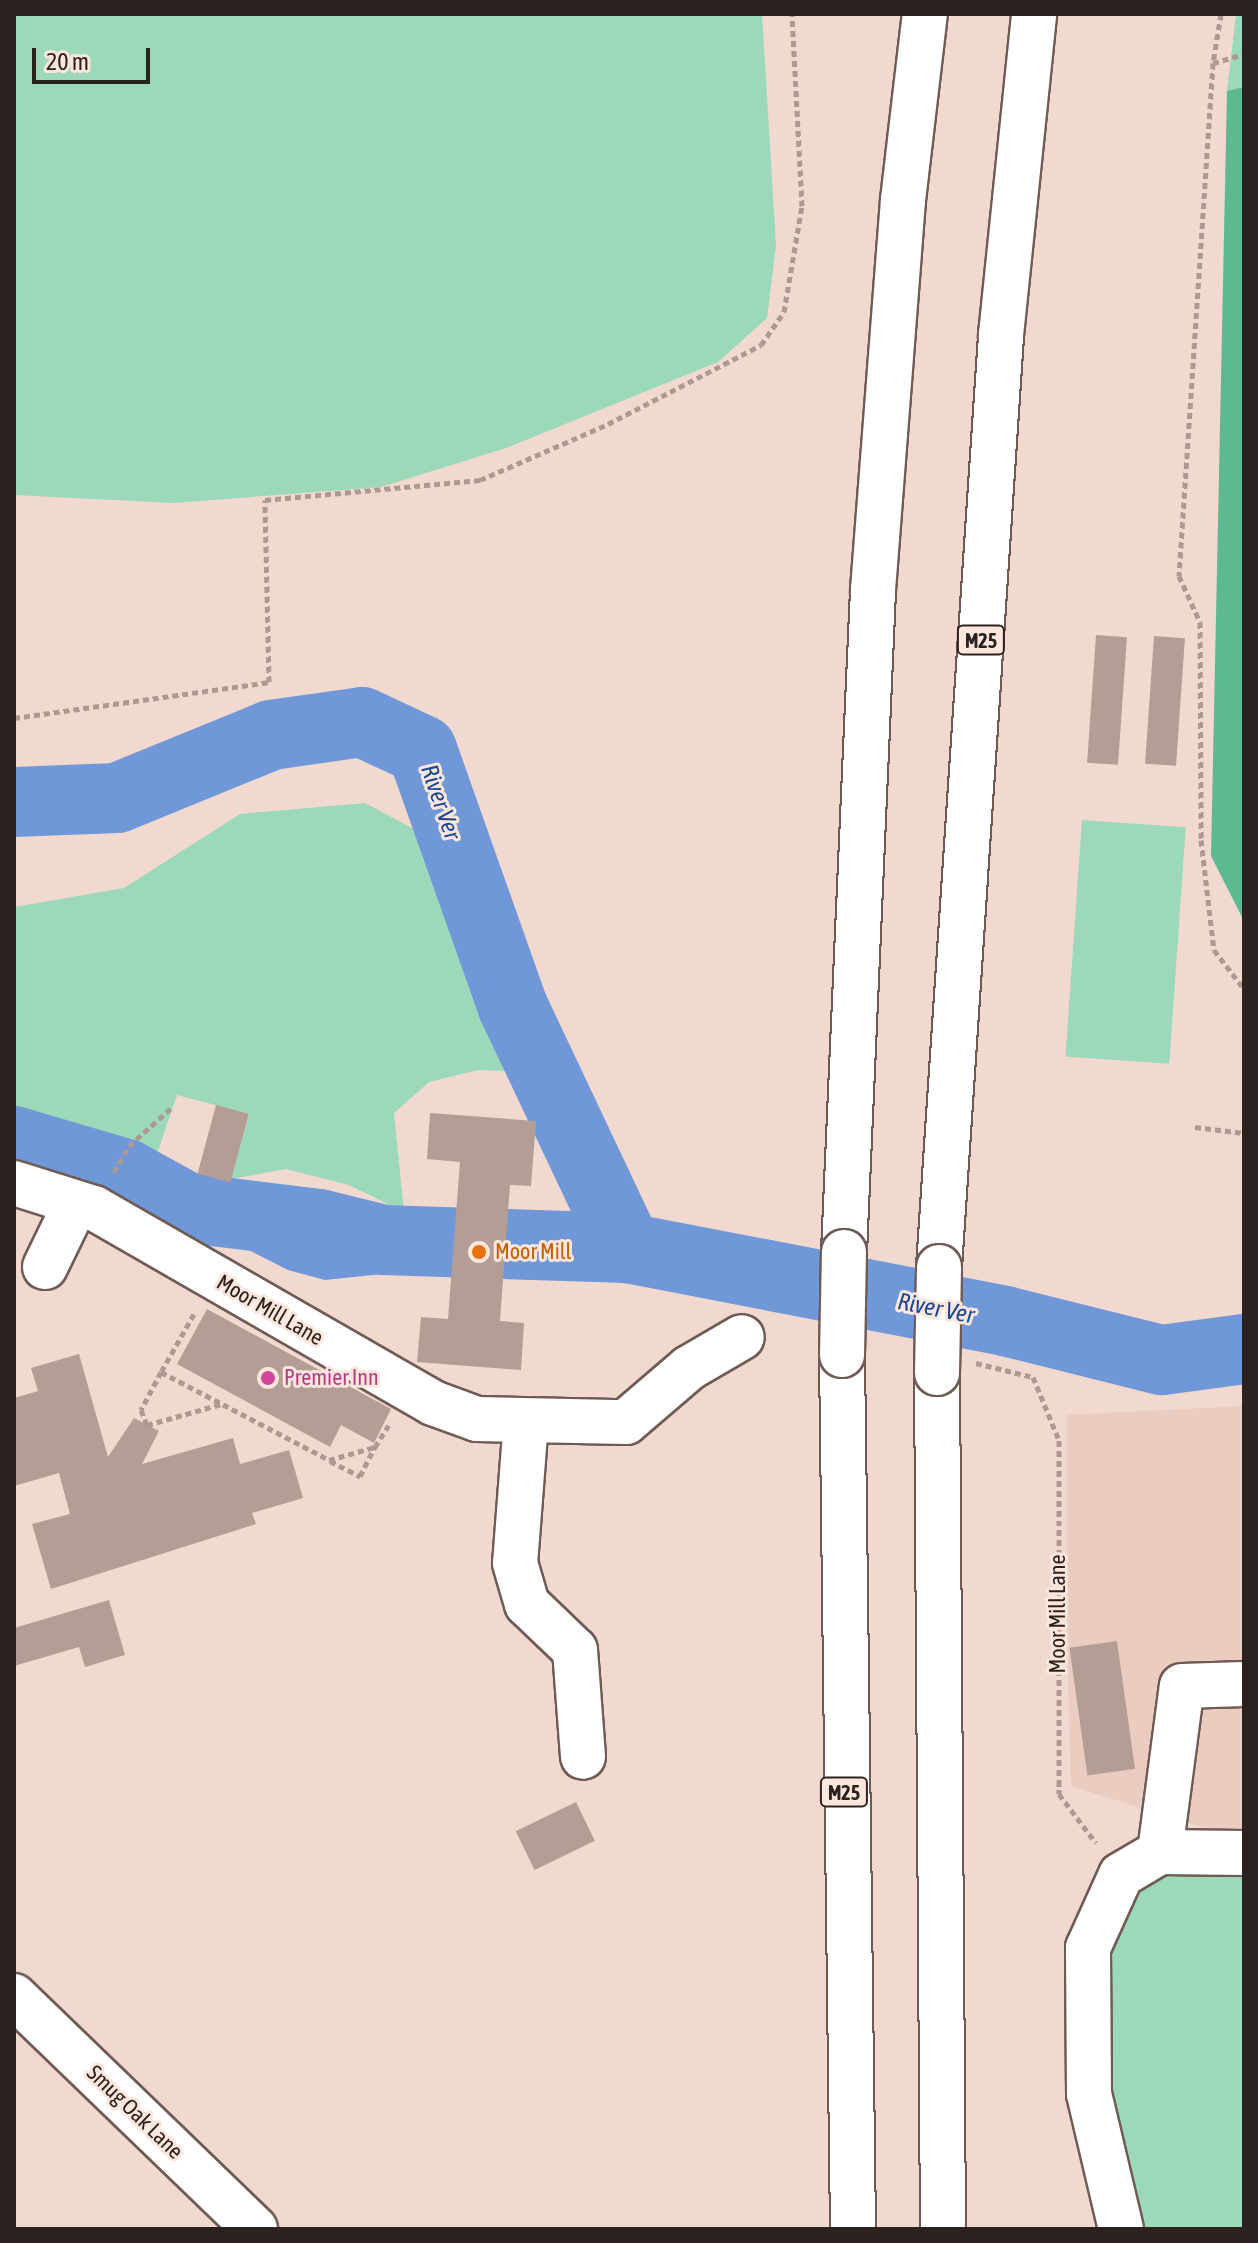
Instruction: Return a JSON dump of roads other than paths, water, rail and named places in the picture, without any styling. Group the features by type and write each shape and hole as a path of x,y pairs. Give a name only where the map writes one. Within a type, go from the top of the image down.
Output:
{"main road":[{"name":"M25","path":"853,2229 842,1355 844,1252 873,590 903,200 925,14"},
{"name":"M25","path":"943,2229 937,1373 939,1267 1001,335 1034,14"},
{"name":"Moor Mill Lane","path":"14,1183 76,1203 215,1278 410,1390 477,1419 626,1422 689,1368 742,1337"},
{"path":"45,1267 76,1203"},
{"path":"526,1421 515,1563 527,1604 575,1650 583,1757"},
{"path":"1160,1852 1182,1686 1244,1684"},
{"path":"1121,2229 1089,2094 1088,1948 1121,1875 1160,1852 1244,1853"},
{"name":"Smug Oak Lane","path":"14,1996 255,2229"}],"water":[{"path":"292,1187 414,1227 411,1271 325,1280 288,1270 176,1213 187,1190 216,1194"}],"waterway":[{"name":"River Ver","path":"14,802 117,798 271,735 362,722 422,750 513,1007 627,1248 1005,1321 1162,1360 1244,1349"},
{"name":"River Ver","path":"14,1141 126,1174 188,1208 319,1224 384,1240 627,1248"}],"place":[{"name":"Moor Mill","path":"479,1252"},
{"name":"Premier Inn","path":"268,1378"}]}
